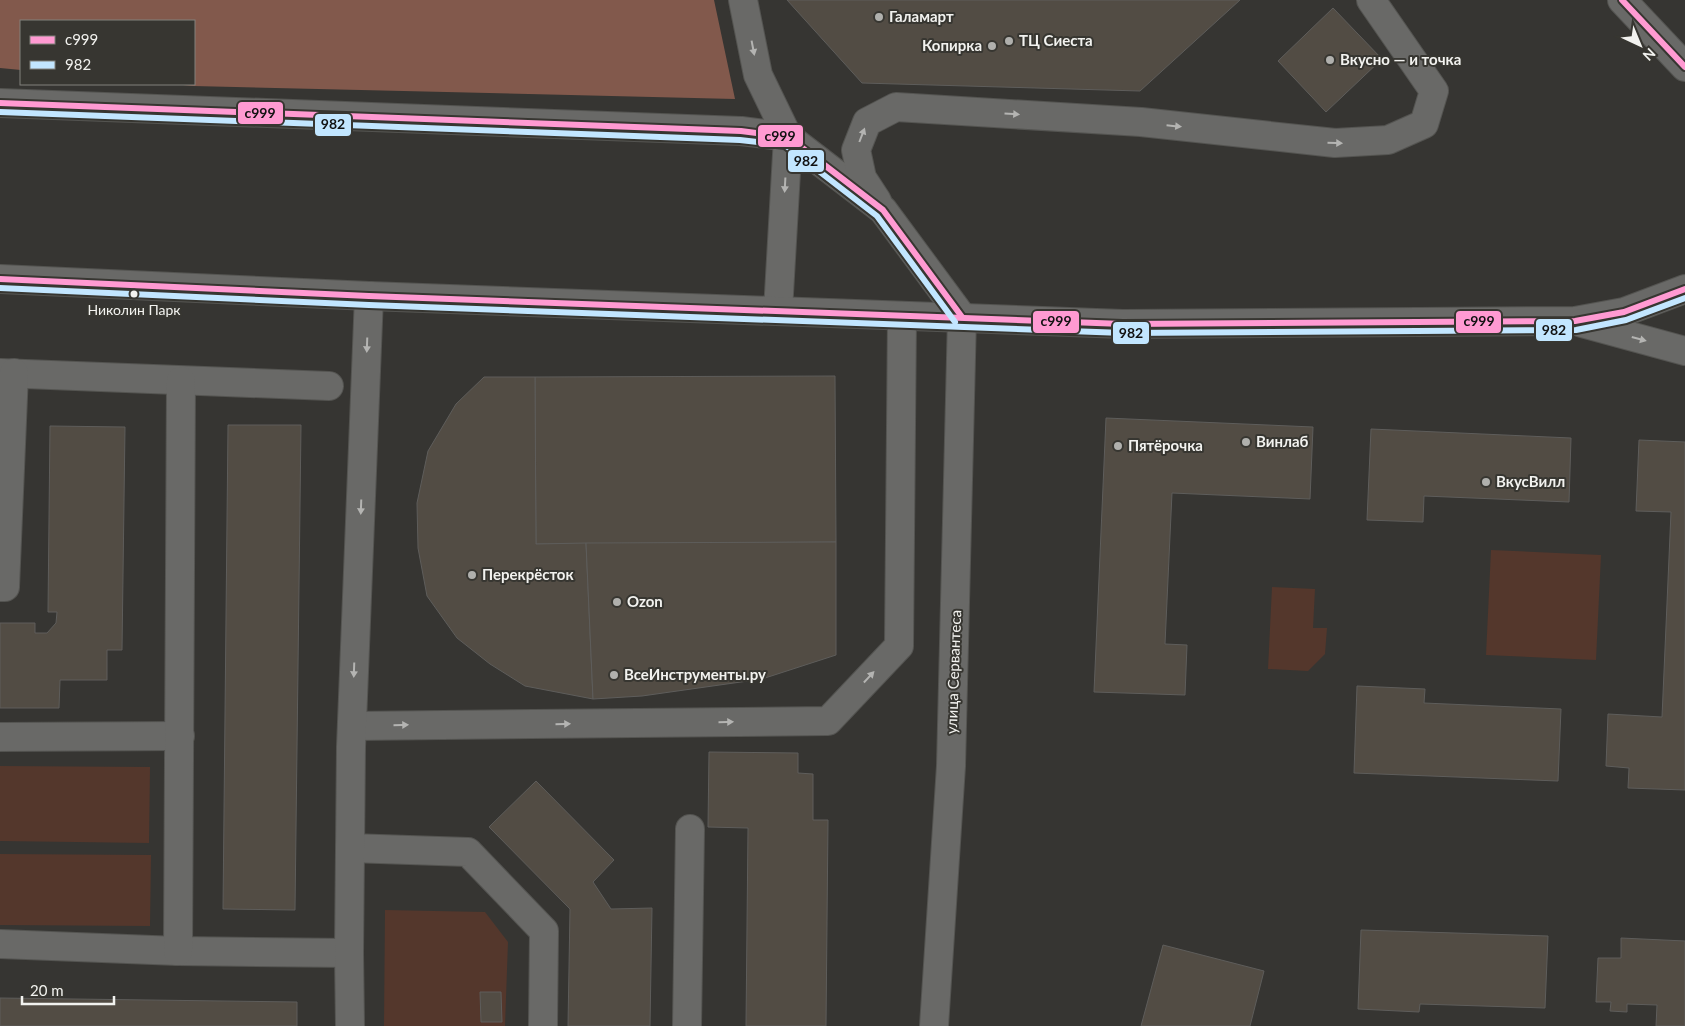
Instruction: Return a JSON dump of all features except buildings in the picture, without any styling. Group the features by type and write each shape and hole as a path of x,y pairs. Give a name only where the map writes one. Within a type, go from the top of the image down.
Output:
{"street":[{"path":"743,0 758,75 788,137 883,210"},
{"path":"962,317 883,210 862,178 856,150 867,122 896,107 1141,122 1335,143 1388,140 1424,124 1434,91 1371,0"},
{"path":"1622,0 1685,66"},
{"path":"0,103 740,131 788,137"},
{"path":"778,311 788,137"},
{"path":"0,279 369,296 1123,324 1575,322 1624,312 1685,289"},
{"path":"350,1026 352,726 369,296"},
{"path":"352,726 828,721 899,646 902,316"},
{"name":"улица Сервантеса","path":"934,1026 951,766 962,317"},
{"path":"1575,322 1685,351"},
{"path":"0,587 5,587 7,373 329,386"},
{"path":"178,951 181,381"},
{"path":"0,737 180,736"},
{"path":"687,1026 690,829"},
{"path":"350,848 468,852 544,931 543,1026"},
{"path":"0,944 178,951 349,953"}],"shaded area":[{"path":"0,0 714,0 735,99 183,85 195,85 195,20 20,20 20,70 0,68"},
{"path":"1491,550 1601,555 1596,660 1486,655"},
{"path":"1272,587 1315,589 1313,628 1327,628 1325,654 1308,671 1268,669"},
{"path":"0,766 150,767 149,843 0,841"},
{"path":"0,854 151,855 150,926 0,925"},
{"path":"385,910 485,912 508,942 505,1026 384,1026"}],"transit line":[{"name":"с999","path":"1622,0 1685,67"},
{"name":"с999","path":"0,103 741,131 788,137 883,210 962,317"},
{"name":"982","path":"0,112 740,140 785,145 877,216 955,322"},
{"name":"с999","path":"0,279 369,296 1123,324 1575,321 1624,312 1685,289"},
{"name":"982","path":"0,288 369,305 1123,333 1576,330 1626,320 1685,298"}],"place":[{"name":"Галамарт","path":"879,17"},
{"name":"ТЦ Сиеста","path":"1009,41"},
{"name":"Копирка","path":"992,46"},
{"name":"Вкусно — и точка","path":"1330,60"},
{"name":"Николин Парк","path":"134,294"},
{"name":"Винлаб","path":"1246,442"},
{"name":"Пятёрочка","path":"1118,446"},
{"name":"ВкусВилл","path":"1486,482"},
{"name":"Перекрёсток","path":"472,575"},
{"name":"Ozon","path":"617,602"},
{"name":"ВсеИнструменты.ру","path":"614,675"}]}
